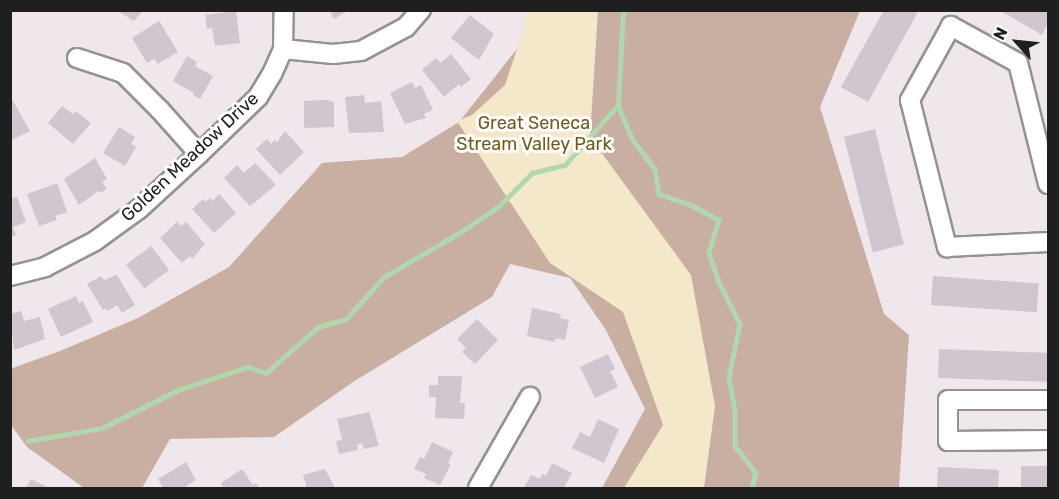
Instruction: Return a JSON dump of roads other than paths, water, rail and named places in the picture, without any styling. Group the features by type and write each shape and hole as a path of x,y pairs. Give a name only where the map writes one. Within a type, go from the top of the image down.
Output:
{"street":[{"name":"Golden Meadow Drive","path":"10,276 45,267 95,241 139,209 258,97 283,49 284,10"},
{"path":"283,49 333,54 361,51 405,27 421,10"},
{"path":"1048,184 1018,63 951,26 910,100 947,247 1048,242"},
{"path":"77,58 123,73 199,154"},
{"path":"478,489 530,397"},
{"path":"1048,400 948,400 948,441 1048,440"}],"waterway":[{"path":"28,441 102,428 178,390 248,367 266,373 318,327 346,319 384,277 459,233 499,206 532,173 565,165 618,105 623,10"},
{"path":"618,105 633,140 655,169 659,194 691,205 719,220 709,253 719,282 740,324 729,377 735,410 735,446 756,473 752,488"}],"park label":[{"name":"Great Seneca Stream Valley Park","path":"534,134"}]}
